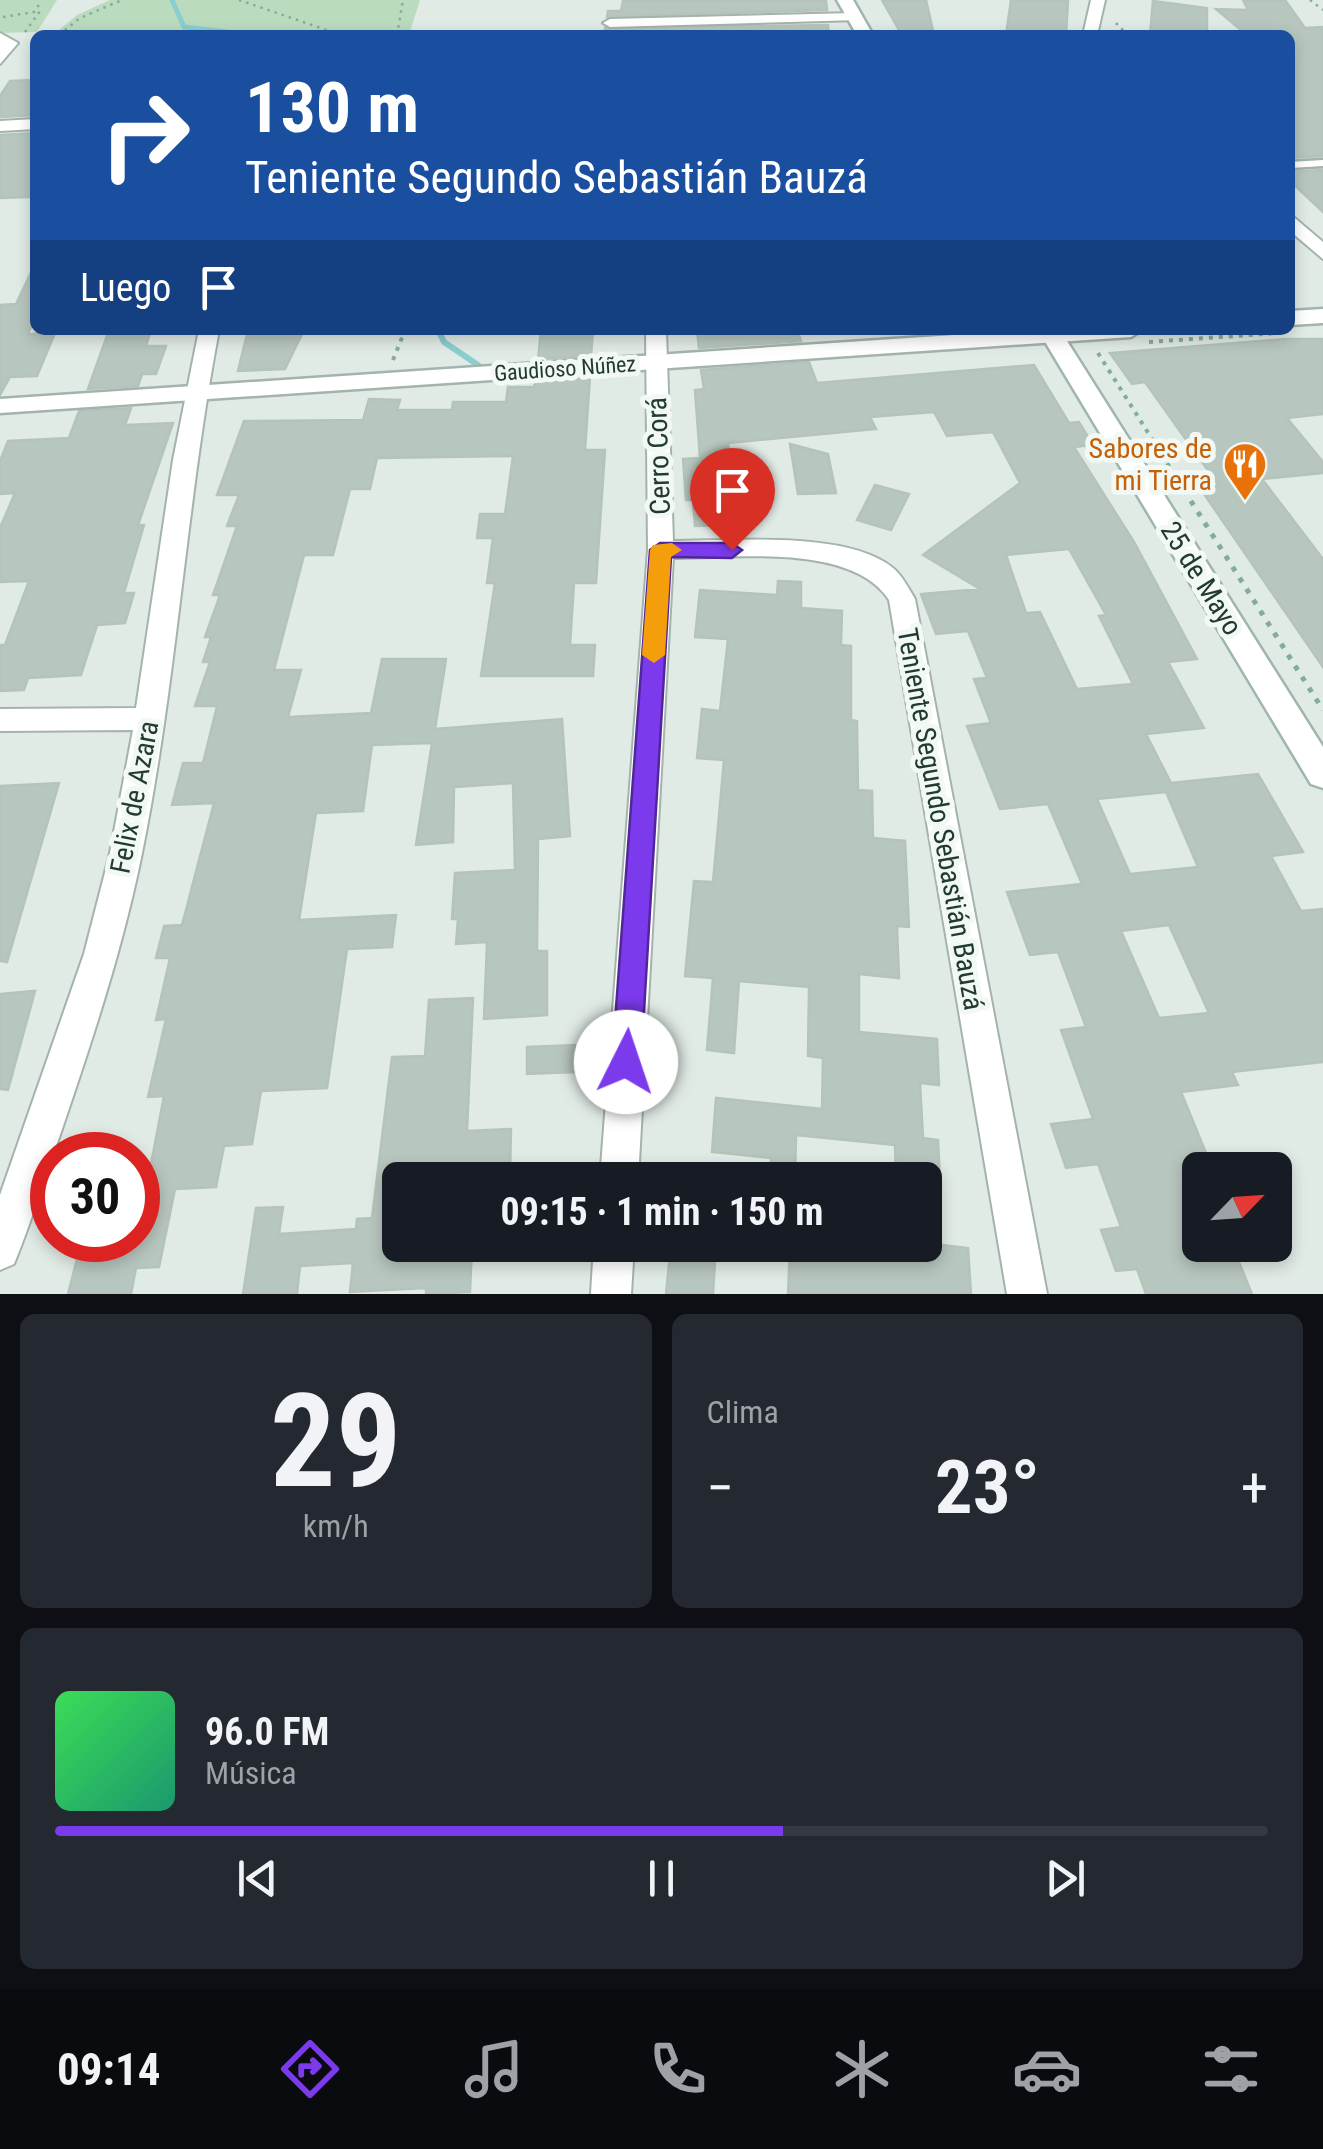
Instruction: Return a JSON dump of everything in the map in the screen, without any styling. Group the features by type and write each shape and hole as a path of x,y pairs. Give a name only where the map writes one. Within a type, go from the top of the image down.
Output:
{"street":[{"path":"846,0 862,30"},
{"path":"1095,30 1098,0"},
{"path":"610,23 669,29 854,18"},
{"path":"0,36 10,43 0,59"},
{"path":"0,126 30,124"},
{"path":"1295,225 1323,254"},
{"path":"1295,324 1323,316"},
{"name":"Felix de Azara","path":"0,1250 89,993 125,857 150,719 195,392 209,335"},
{"name":"Cerro Corá","path":"619,1162 660,550 656,335"},
{"name":"Gaudioso Núñez","path":"0,406 1024,335"},
{"name":"25 de Mayo","path":"1052,335 1323,774"},
{"name":"Gaudioso Núñez","path":"1092,335 1134,337"},
{"name":"Teniente Segundo Sebastián Bauzá","path":"660,550 803,551 851,559 882,572 902,600 1027,1294"},
{"path":"0,720 150,719"},
{"path":"611,1294 613,1262"}],"lane":[{"path":"1295,165 1323,163"}],"path":[{"path":"36,0 40,11"},
{"path":"66,30 80,18 122,0"},
{"path":"238,0 327,30"},
{"path":"398,30 403,0"},
{"path":"1310,0 1323,10"},
{"path":"0,18 40,11"},
{"path":"26,31 40,11"},
{"path":"1116,22 1123,30"},
{"path":"391,367 402,335"},
{"path":"1134,337 1162,335"},
{"name":"25 de Mayo","path":"1101,346 1096,350 1323,710"}],"green space":[{"path":"0,0 57,0 38,30 0,33"},
{"path":"110,0 420,0 411,30 59,30 77,15"}],"building":[{"path":"826,0 827,10 607,17 608,11 621,11 623,1"},
{"path":"882,0 926,0 933,30 899,30"},
{"path":"1011,0 1068,0 1066,30 1007,30"},
{"path":"1243,0 1285,0 1305,28 1323,27 1323,156 1295,158 1295,30 1241,30 1216,9 1248,10"},
{"path":"1153,1 1207,8 1207,30 1150,30"},
{"path":"828,25 828,30 605,30"},
{"path":"30,80 30,115 0,117 0,96 10,81"},
{"path":"30,133 29,197 0,198 0,135"},
{"path":"1323,170 1323,212 1295,186 1295,172"},
{"path":"30,275 28,334 54,335 37,376 10,377 0,395 0,305 16,304"},
{"path":"107,335 149,335 146,346 166,346 156,374 142,374 138,386 88,389"},
{"path":"247,335 302,335 285,369 238,371"},
{"path":"540,335 593,335 591,356 538,359"},
{"path":"698,335 799,335 801,341 699,348"},
{"path":"1323,339 1323,414 1287,418 1323,462 1323,473 1262,479 1323,559 1323,667 1200,488 1219,486 1145,382 1132,384 1110,353"},
{"path":"809,362 817,383 1034,365 1069,423 1079,422 1093,445 1074,447 1134,542 1197,659 1168,662 1204,728 1146,734 1171,783 1258,774 1303,852 1271,856 1301,911 1323,909 1323,1062 1232,1072 1238,1085 1181,1092 1206,1152 1182,1152 1182,1262 1239,1262 1252,1294 1146,1294 1137,1269 1116,1271 1101,1230 1121,1227 1098,1164 1066,1168 1051,1124 1093,1119 1061,1030 1086,1027 1058,952 1030,955 1007,892 1082,884 1048,804 1000,809 967,726 991,723 974,679 987,678 968,631 936,634 921,594 980,589 923,555 1020,483 993,432 947,436 934,412 870,417 876,429 728,443 736,525 695,526 693,500 686,500 683,459 700,458 695,390 704,389 701,370","holes":["1069,549 1106,615 1099,616 1133,684 1077,689 1040,612 1026,613 1006,555","1166,792 1198,867 1130,874 1097,799","1169,925 1209,1013 1159,1018 1121,931"]},
{"path":"590,377 585,450 605,450 596,583 574,583 570,645 595,645 593,676 481,676 495,583 487,583 493,538 477,538 480,514 505,514 513,456 377,458 370,489 350,489 333,555 304,555 274,670 301,670 288,717 371,713 382,659 446,659 435,729 562,719 570,836 538,839 537,951 547,951 547,1015 484,1019 487,942 456,944 458,919 452,919 455,873 515,870 513,783 454,787 453,842 416,845 432,743 372,745 363,811 316,813 299,920 396,915 392,947 347,949 327,1088 261,1091 252,1144 224,1146 216,1187 175,1189 159,1267 136,1268 131,1294 68,1294 76,1262 160,1262 157,1132 164,1096 148,1097 166,1019 156,1020 170,958 156,958 164,926 182,925 214,803 172,805 183,763 203,763 217,706 195,706 210,662 203,662 211,637 205,637 220,595 213,595 237,526 227,526 239,495 217,495 244,421 363,420 369,399 400,400 397,410 452,410 453,402 506,402 508,387 534,387 535,381"},
{"path":"131,408 125,425 173,423 138,525 144,525 124,593 134,593 125,623 97,625 81,675 28,678 24,690 0,691 0,645 5,645 29,581 0,582 0,528 15,493 0,494 0,461 8,441 69,438 79,411"},
{"path":"790,444 828,454 836,493 798,494"},
{"path":"875,485 909,494 891,530 857,520"},
{"path":"778,581 801,582 801,608 842,611 841,645 851,646 851,720 857,721 858,790 872,791 873,838 905,841 909,927 897,926 899,978 859,974 859,1032 937,1039 939,1085 920,1083 923,1138 938,1140 939,1162 895,1162 895,1145 796,1135 795,1162 712,1152 716,1098 822,1109 823,1058 808,1056 809,987 739,981 734,1053 707,1050 713,978 685,976 694,881 713,882 724,760 697,758 702,709 720,711 728,639 695,637 700,590 777,595"},
{"path":"59,783 7,962 0,961 0,786"},
{"path":"35,991 8,1090 0,1089 0,994"},
{"path":"473,998 467,1131 511,1129 510,1162 382,1162 382,1262 471,1262 470,1292 426,1294 426,1288 350,1292 353,1263 300,1266 297,1294 243,1294 256,1208 283,1207 279,1234 356,1229 357,1219 372,1218 392,1057 425,1056 429,1000"},
{"path":"575,1045 575,1072 527,1074 527,1047"},
{"path":"942,1245 968,1248 971,1294 788,1294 789,1262 942,1262"},
{"path":"669,1262 715,1262 713,1294 666,1294"}],"waterway":[{"path":"172,0 184,27 211,30"},
{"path":"440,335 444,342 478,365"}],"slow traffic":[{"path":"654,655 660,550 672,550"}],"place":[{"name":"Sabores de mi Tierra","path":"1245,502"}],"route":[{"path":"626,1062 660,550 732,550"}]}
